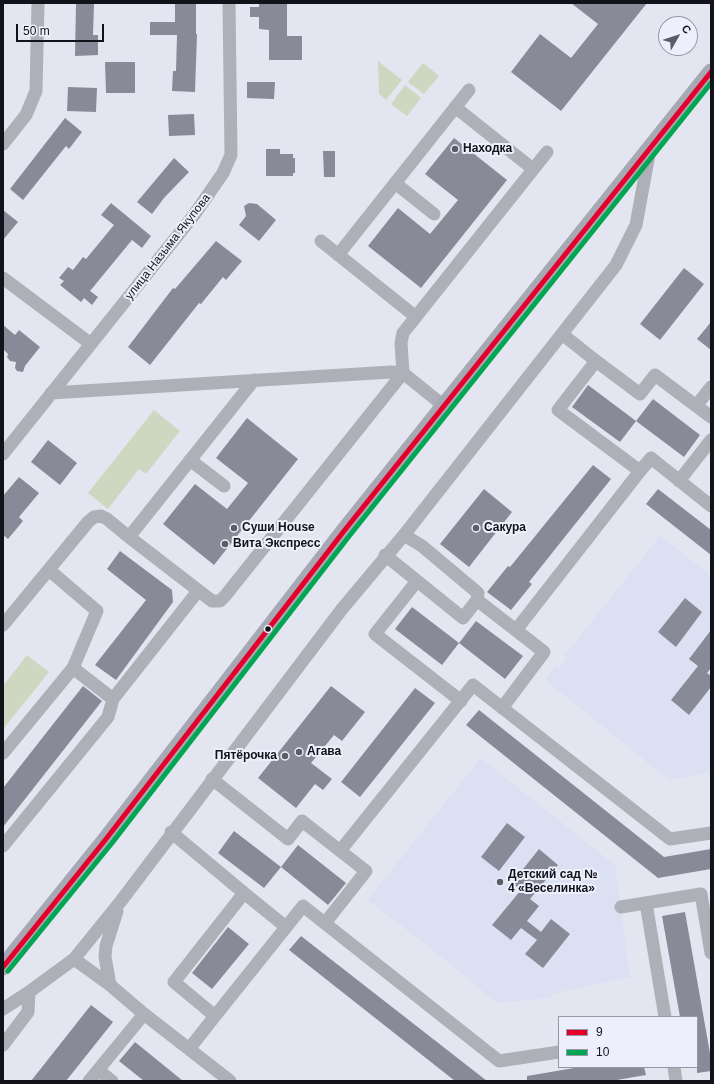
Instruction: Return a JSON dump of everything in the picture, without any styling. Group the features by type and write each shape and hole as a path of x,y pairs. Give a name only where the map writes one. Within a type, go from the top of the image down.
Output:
{"main road":[{"path":"5,961 106,839 339,538 444,406 651,148 708,81"}],"street":[{"path":"3,144 26,115 36,91 38,3"},
{"name":"улица Назыма Якупова","path":"3,454 194,215 223,173 231,155 229,3"},
{"path":"338,254 469,90"},
{"path":"455,107 533,169"},
{"path":"3,1009 74,959 121,901 171,832 385,555 404,534 616,265 636,226 651,148"},
{"path":"3,625 88,522 94,517 100,516 107,519 212,601 223,598 403,373 401,338 547,152"},
{"path":"395,183 434,214"},
{"path":"321,241 416,317"},
{"path":"3,278 91,344"},
{"path":"562,334 640,394 655,375 711,417"},
{"path":"596,361 558,410 640,471"},
{"path":"51,393 372,372 403,373 444,406"},
{"path":"129,537 254,380"},
{"path":"696,406 711,387"},
{"path":"679,481 711,440"},
{"path":"516,630 651,458 711,506"},
{"path":"190,460 224,486"},
{"path":"385,555 463,618 477,600 478,593 422,546 404,534"},
{"path":"3,753 73,668 97,610 49,570"},
{"path":"417,581 375,634 461,701"},
{"path":"3,846 108,717 113,699 198,591"},
{"path":"477,600 544,652 502,708"},
{"path":"73,668 113,699"},
{"path":"340,851 473,685 670,839 711,833"},
{"path":"212,779 288,839 302,821 366,871 325,923"},
{"path":"171,832 286,927"},
{"path":"215,1016 174,982 244,893"},
{"path":"621,907 706,893 711,953"},
{"path":"110,985 105,958 106,946 121,901"},
{"path":"646,903 665,1016"},
{"path":"189,1049 303,906 499,1061 558,1052"},
{"path":"74,959 110,985 144,1014 230,1081"},
{"path":"3,1045 28,1012 29,992"},
{"path":"89,1081 144,1014"},
{"path":"674,1068 676,1081"},
{"path":"98,1070 112,1081"}],"shaded area":[{"path":"660,536 711,576 711,772 669,780 545,680 556,666 559,668 567,658 565,655"},
{"name":"Детский сад № 4 «Веселинка»","path":"481,758 615,865 630,977 551,994 551,998 497,1003 439,955 368,900"}],"green space":[{"path":"378,61 402,80 386,100 379,94"},
{"path":"423,63 439,76 424,94 408,82"},
{"path":"405,85 421,98 407,116 391,104"},
{"path":"154,410 180,431 146,474 139,469 108,509 88,493"},
{"path":"27,655 49,672 4,728 3,686"}],"building":[{"path":"76,3 94,3 93,35 98,35 98,55 75,56"},
{"path":"175,3 196,3 197,34 195,92 172,91 173,71 176,71 177,35 150,35 150,22 175,22"},
{"path":"259,3 287,3 287,36 302,36 302,60 269,60 269,30 259,29 259,17 250,17 250,7 259,7"},
{"path":"571,3 647,3 561,111 511,72 540,34 571,58 598,24"},
{"path":"105,62 135,62 135,93 106,93"},
{"path":"247,82 275,82 274,99 247,98"},
{"path":"68,87 97,88 96,112 67,111"},
{"path":"194,114 195,135 169,136 168,115"},
{"path":"65,118 82,132 69,149 66,146 23,200 10,189"},
{"path":"454,138 507,180 421,288 368,246 398,208 430,234 458,200 425,174"},
{"path":"266,149 280,149 280,154 293,154 293,158 295,158 295,173 293,173 293,176 266,176"},
{"path":"323,151 335,151 335,177 324,177"},
{"path":"174,158 189,172 164,198 152,214 137,202"},
{"path":"111,203 151,236 142,248 132,240 90,291 98,297 92,305 84,298 81,302 60,285 64,281 59,278 68,267 73,270 83,257 86,259 114,225 101,215"},
{"path":"249,203 257,204 276,220 259,241 239,225 246,216 244,206"},
{"path":"3,210 18,222 3,240"},
{"path":"216,241 242,261 226,280 223,277 201,304 199,303 150,365 128,347 173,288 175,289"},
{"path":"684,268 704,284 660,340 640,324"},
{"path":"711,322 711,350 697,339"},
{"path":"3,325 15,335 19,330 40,347 25,366 23,372 17,371 15,368 16,362 10,361 7,357 8,354 3,349"},
{"path":"588,385 636,421 620,442 572,407"},
{"path":"653,399 700,435 684,457 636,421"},
{"path":"247,418 298,459 214,565 163,524 195,484 227,509 248,483 216,458"},
{"path":"48,440 77,463 60,485 31,462"},
{"path":"593,465 611,479 529,582 532,584 511,610 487,592 508,566 510,567"},
{"path":"19,477 39,493 19,517 23,521 8,539 3,535 3,496"},
{"name":"Сакура","path":"484,489 512,512 469,567 440,544"},
{"path":"658,489 711,530 711,555 646,504"},
{"path":"120,551 172,590 173,602 116,680 95,665 146,600 107,569"},
{"path":"685,598 702,612 676,647 658,632"},
{"path":"412,607 459,643 442,665 395,629"},
{"path":"476,621 523,656 505,679 459,643"},
{"path":"711,630 711,668 707,673 711,676 711,687 689,715 671,700 698,666 689,659"},
{"path":"83,686 102,701 3,827 3,788"},
{"name":"Агава","path":"331,686 365,712 342,741 334,735 311,763 332,779 323,790 315,784 296,808 258,778"},
{"path":"415,688 435,703 360,797 341,782"},
{"path":"479,710 664,857 711,849 711,869 658,878 466,725"},
{"path":"507,823 525,837 499,871 481,857"},
{"path":"234,831 281,867 264,888 218,853"},
{"path":"298,845 346,883 328,905 281,867"},
{"path":"539,849 558,865 530,899 539,906 527,921 541,932 551,919 570,934 543,968 525,954 537,940 521,928 511,940 492,925 521,890 512,883"},
{"path":"685,912 711,1059 711,1071 697,1073 698,1016 680,1016 662,916"},
{"path":"228,927 249,944 212,989 192,973"},
{"path":"301,936 487,1081 455,1081 289,950"},
{"path":"91,1005 113,1022 66,1081 31,1081"},
{"path":"135,1042 183,1081 144,1081 119,1061"},
{"path":"574,1068 644,1068 646,1075 611,1081 527,1081 527,1076"}],"transit line":[{"name":"9","path":"3,967 106,839 344,531 711,72"},
{"name":"10","path":"8,971 112,843 350,535 711,83"}],"place":[{"name":"Находка","path":"455,149"},
{"name":"Суши House","path":"234,528"},
{"name":"Сакура","path":"476,528"},
{"name":"Вита Экспресс","path":"225,544"},
{"name":"Агава","path":"299,752"},
{"name":"Пятёрочка","path":"285,756"},
{"name":"Детский сад № 4 «Веселинка»","path":"500,882"}]}
